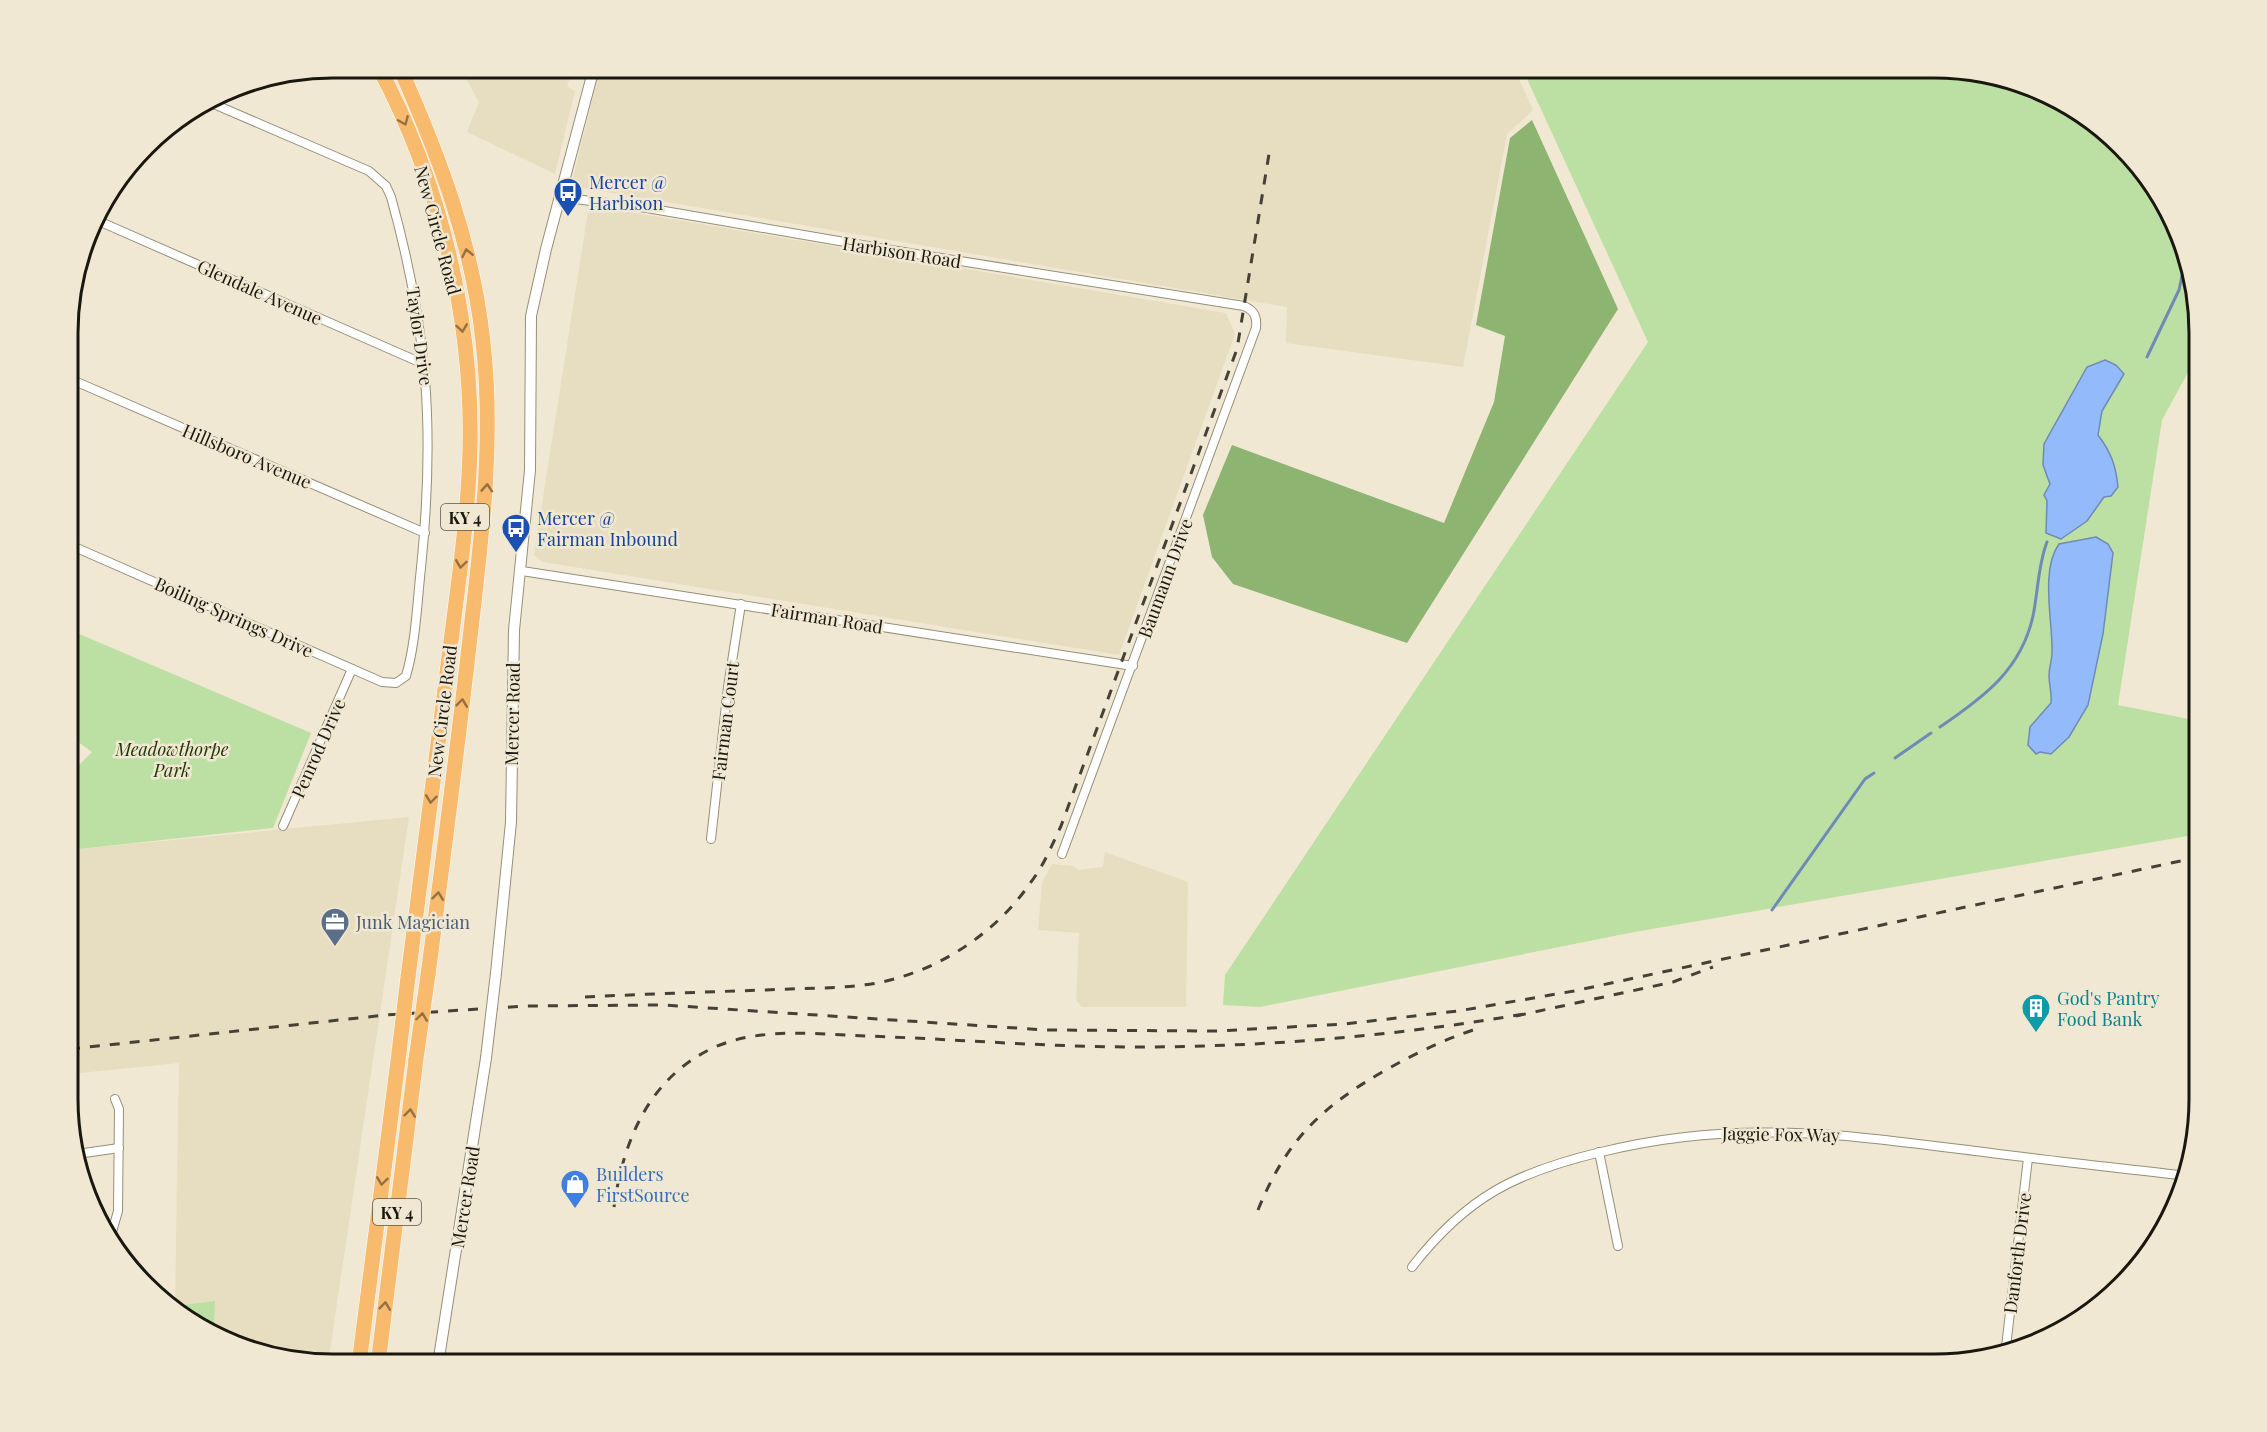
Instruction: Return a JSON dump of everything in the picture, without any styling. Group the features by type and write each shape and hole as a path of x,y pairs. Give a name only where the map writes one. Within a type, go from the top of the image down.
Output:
{"highway":[{"name":"New Circle Road","path":"360,1354 463,549 470,420 462,323 444,238 418,155 383,78"},
{"name":"New Circle Road","path":"379,1354 486,492 488,394 483,340 465,240 429,133 404,78"}],"street":[{"name":"Mercer Road","path":"439,1354 486,1058 511,822 512,670 530,470 531,316 591,78"},
{"name":"Taylor Drive","path":"217,106 369,171 386,186 415,291 426,365 430,430 425,532 408,669 405,679 399,683"},
{"name":"Harbison Road","path":"560,196 646,208 897,251 1244,306"},
{"name":"Glendale Avenue","path":"103,223 426,365"},
{"name":"Baumann Drive","path":"1062,854 1256,328 1256,316 1252,310 1244,306"},
{"name":"Hillsboro Avenue","path":"78,382 425,532"},
{"name":"Boiling Springs Drive","path":"78,549 382,682 399,683"},
{"name":"Fairman Road","path":"522,571 1133,666"},
{"name":"Fairman Court","path":"711,839 728,687 741,604"},
{"name":"Penrod Drive","path":"283,826 352,669"},
{"path":"113,1228 118,1211 119,1148 119,1109 115,1099"},
{"name":"Jaggie Fox Way","path":"1412,1267 1454,1220 1497,1189 1546,1166 1673,1136 1790,1132 1848,1135 2177,1175"},
{"path":"84,1153 119,1148"},
{"path":"1599,1152 1618,1246"},
{"name":"Danforth Drive","path":"2006,1343 2028,1158"}],"shaded area":[{"path":"466,78 571,78 567,86 575,91 555,174 467,132 479,102"},
{"path":"598,78 1519,78 1533,110 1507,134 1463,367 1286,343 1287,307 571,186"},
{"path":"589,205 1226,313 1235,334 1119,655 543,562 534,555"},
{"path":"409,817 330,1354 283,1349 236,1335 214,1325 215,1301 183,1305 175,1299 179,1063 78,1073 78,849"},
{"path":"1105,852 1188,882 1186,1007 1082,1007 1076,1000 1079,933 1038,930 1042,883 1052,864 1073,866 1078,870 1103,867"}],"green space":[{"path":"1527,78 1934,78 1967,80 2000,87 2047,104 2076,121 2102,141 2126,165 2146,191 2163,220 2180,267 2187,300 2189,370 2162,420 2118,705 2189,719 2189,836 1629,933 1260,1007 1223,1005 1225,975 1648,342"},
{"path":"1532,120 1618,309 1407,643 1233,584 1212,557 1203,515 1232,445 1444,523 1494,402 1505,336 1476,325 1510,138"},
{"name":"Meadowthorpe Park","path":"78,633 311,733 273,828 78,849 78,766 92,752 78,742"},
{"path":"215,1301 214,1325 191,1311 183,1305"}],"water":[{"path":"2105,360 2116,365 2124,374 2102,411 2098,435 2112,460 2118,487 2111,496 2104,497 2087,521 2061,539 2046,533 2047,501 2044,495 2050,484 2043,465 2044,444 2087,367"},
{"path":"2096,537 2108,544 2113,553 2103,634 2088,705 2069,737 2051,754 2040,752 2036,754 2028,745 2030,727 2051,703 2049,676 2052,640 2049,582 2053,555 2059,544"}],"waterway":[{"path":"2147,357 2179,290 2182,275"},
{"path":"1940,727 1986,693 2010,667 2020,652 2033,616 2040,569 2047,542"},
{"path":"1895,758 1931,733"},
{"path":"1772,910 1865,779 1874,773"}],"railway":[{"path":"585,997 832,988 894,979 918,971 961,949 1000,919 1016,901 1040,869 1061,826 1237,349 1269,154"},
{"path":"78,1048 386,1015 526,1006 663,1005 1046,1030 1217,1031 1344,1024 1458,1011 1574,991 2189,859"},
{"path":"1516,1016 1673,982 1713,967"},
{"path":"614,1207 624,1158 643,1114 656,1093 692,1060 715,1047 751,1037 808,1033 1068,1046 1233,1045 1379,1034 1524,1014"},
{"path":"1258,1210 1280,1164 1293,1145 1323,1113 1361,1085 1395,1065 1440,1043 1476,1029"}],"place":[{"name":"Mercer @ Harbison","path":"568,218"},
{"name":"Mercer @ Fairman Inbound","path":"516,554"},
{"name":"Junk Magician","path":"335,948"},
{"name":"God's Pantry Food Bank","path":"2036,1034"},
{"name":"Builders FirstSource","path":"575,1210"}]}
